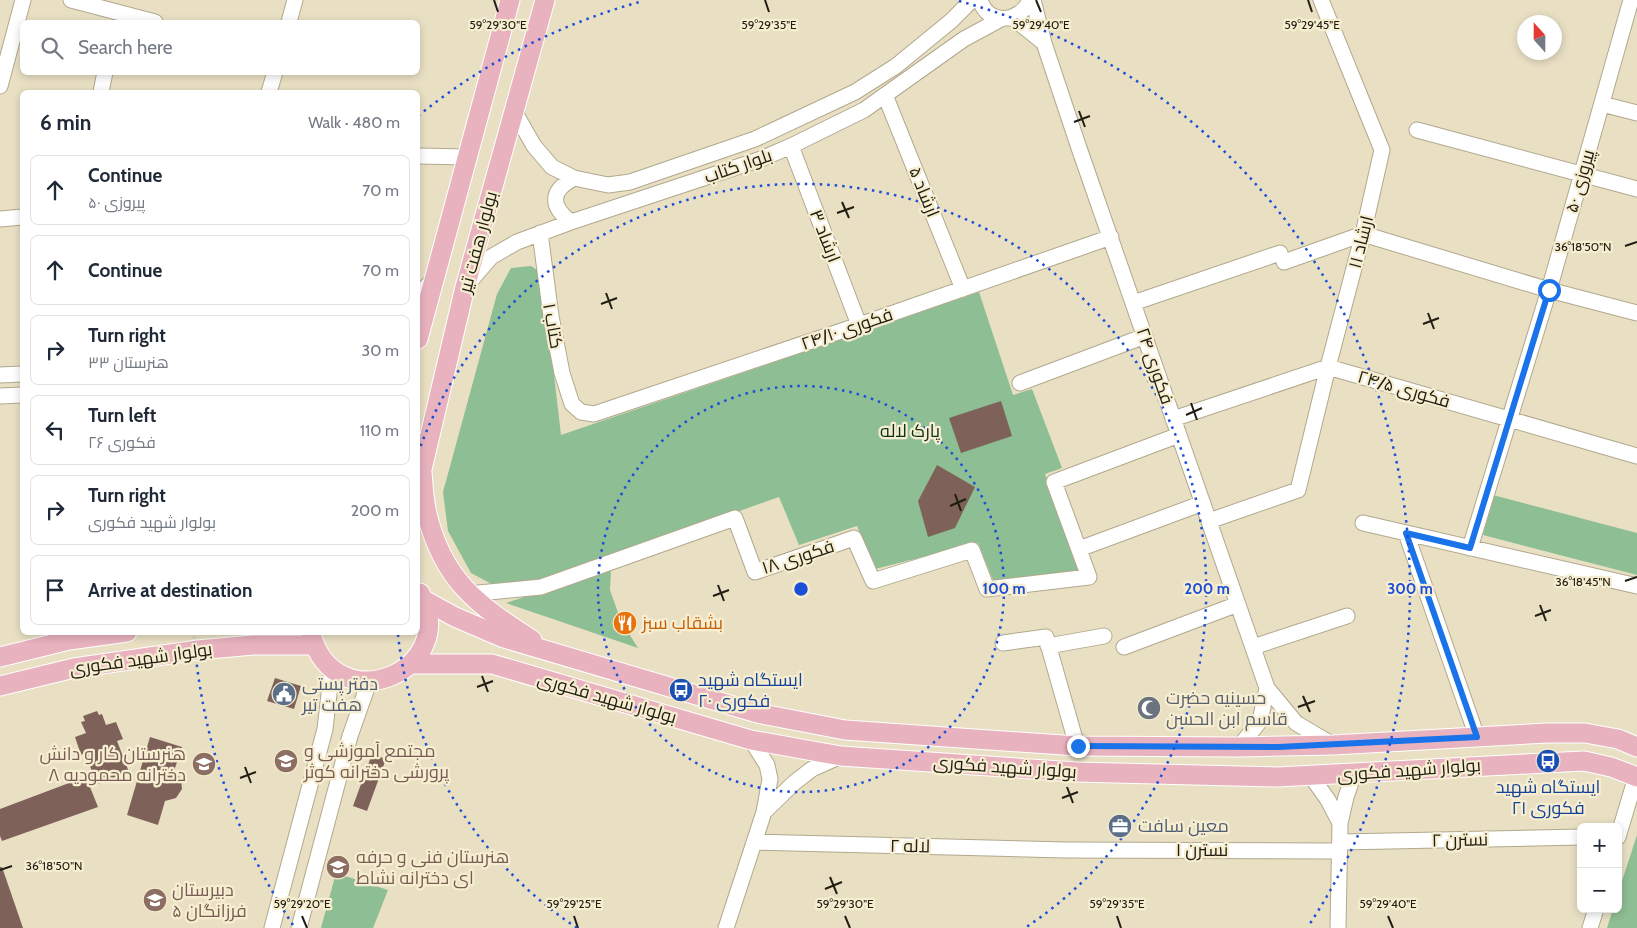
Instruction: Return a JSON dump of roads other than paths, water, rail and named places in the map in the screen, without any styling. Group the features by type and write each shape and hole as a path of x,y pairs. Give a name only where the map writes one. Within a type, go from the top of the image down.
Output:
{"main road":[{"name":"بولوار هفت تیر","path":"420,332 510,0"},
{"name":"بولوار هفت تیر","path":"420,474 465,287 544,0"},
{"path":"420,482 436,544 450,571 468,594 504,622 552,653"},
{"path":"313,639 322,658 344,676 370,682 385,680 412,664 422,650 428,634 428,616 421,594"},
{"name":"بولوار شهید فکوری","path":"421,594 456,617 504,638 757,713 845,730 1078,746 1239,748 1585,733 1618,739 1637,747"},
{"name":"بولوار شهید فکوری","path":"0,657 68,636 83,635"},
{"path":"492,664 486,656 487,646 494,639 504,638"},
{"name":"بولوار شهید فکوری","path":"0,686 74,668 198,650 313,639"},
{"name":"بولوار شهید فکوری","path":"412,664 492,664 752,740 842,756 1076,772 1277,778 1584,761 1611,767 1636,777"}],"street":[{"path":"0,86 22,0"},
{"path":"71,0 116,17 139,20"},
{"path":"290,20 295,0"},
{"name":"بلوار کتاب","path":"514,111 534,146 552,167 574,178 608,185 630,182 755,139 855,92 896,66 951,21 972,0"},
{"path":"980,0 982,6 990,15 1007,18 1044,43"},
{"name":"بلوار کتاب","path":"465,287 491,258 517,242 571,222 761,159 864,110 964,39 1024,10 1031,0"},
{"name":"فکوری ۲۴","path":"1031,0 1110,237 1267,688"},
{"name":"ارشاد ۱۱","path":"1209,521 1298,490 1363,234 1382,150 1321,0"},
{"name":"پیروزی ۵۰","path":"1470,548 1549,290 1631,0"},
{"path":"101,90 104,75"},
{"path":"270,90 274,75"},
{"name":"ارشاد ۵","path":"885,95 963,289"},
{"path":"1602,104 1637,113"},
{"path":"1417,130 1637,189"},
{"name":"ارشاد ۳","path":"791,146 859,325"},
{"path":"420,156 468,157"},
{"path":"571,222 559,213 555,199 561,185 574,178"},
{"path":"0,219 20,217"},
{"name":"کتاب ۱","path":"540,234 550,316 562,373 572,404 581,412"},
{"path":"1133,303 1363,234 1549,290 1637,313"},
{"name":"فکوری ۲۴/۱۰","path":"581,412 594,414 859,325 1110,237"},
{"path":"420,293 435,278"},
{"path":"1020,383 1145,336"},
{"path":"1173,419 1328,367"},
{"name":"فکوری ۲۴/۵","path":"1328,367 1637,456"},
{"path":"0,375 20,374"},
{"path":"0,396 20,395"},
{"path":"1179,435 1054,482 1078,550 1203,503"},
{"name":"فکوری ١٨","path":"468,594 541,587 736,518 755,572 854,538 873,581 972,550 987,589 1089,577 1078,550"},
{"path":"1363,523 1637,586"},
{"path":"1406,533 1477,737"},
{"path":"1124,646 1238,604"},
{"path":"1253,647 1347,616"},
{"path":"1003,643 1104,636"},
{"path":"1047,641 1078,746"},
{"path":"332,668 325,729 274,922 299,926 350,736 370,682"},
{"path":"1267,688 1296,723 1333,745"},
{"path":"1239,748 1260,721 1267,688"},
{"path":"726,928 764,812 770,779 767,765 752,740"},
{"path":"764,812 795,782 812,769 842,756"},
{"path":"1338,928 1340,823 1354,774"},
{"path":"1312,776 1340,823"},
{"path":"1622,823 1636,777"},
{"name":"نسترن ۲","path":"1340,847 1577,837"},
{"name":"لاله ۲","path":"754,842 1065,850"},
{"name":"نسترن ۱","path":"1065,850 1340,847"},
{"path":"1590,928 1595,913"}],"place":[{"name":"بشقاب سبز","path":"625,623"},
{"name":"ایستگاه شهید فکوری ۲۰","path":"681,690"},
{"name":"دفتر پستی هفت تیر","path":"284,694"},
{"name":"حسینیه حضرت قاسم ابن الحسن","path":"1149,708"},
{"name":"مجتمع آموزشی و پرورشی دخترانه کوثر","path":"286,761"},
{"name":"ایستگاه شهید فکوری ۲۱","path":"1548,761"},
{"name":"هنرستان کار و دانش دخترانه محمودیه ۸","path":"204,764"},
{"name":"معین سافت","path":"1120,826"},
{"name":"هنرستان فنی و حرفه ای دخترانه نشاط","path":"338,867"},
{"name":"دبیرستان فرزانگان ۵","path":"155,900"}],"park label":[{"name":"پارک لاله","path":"910,431"}]}
